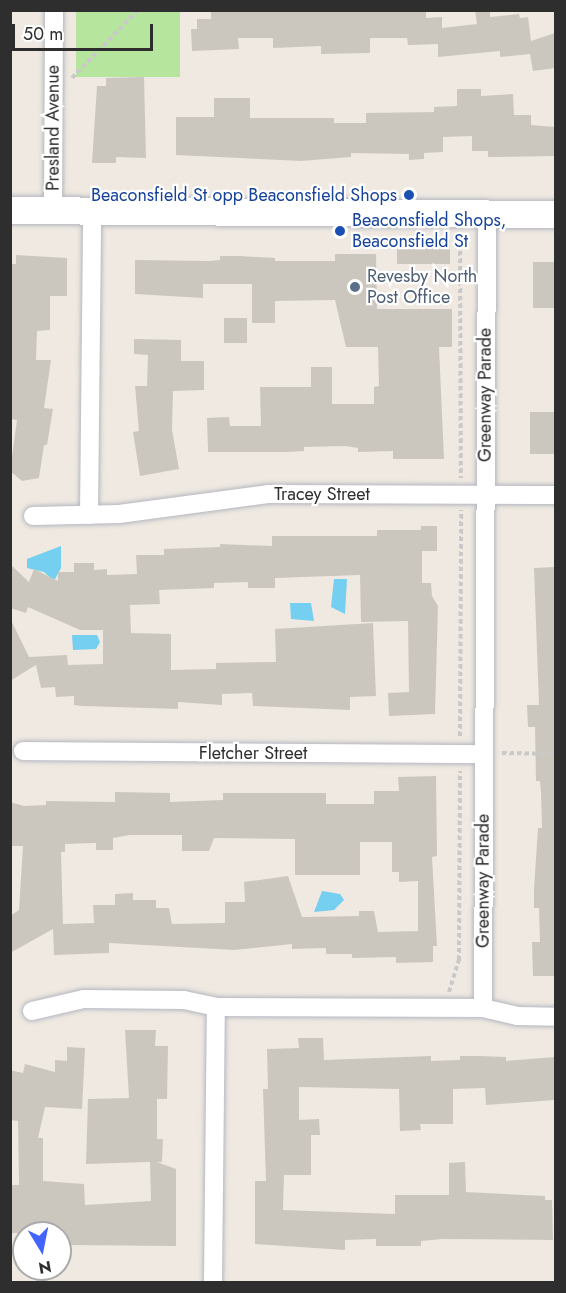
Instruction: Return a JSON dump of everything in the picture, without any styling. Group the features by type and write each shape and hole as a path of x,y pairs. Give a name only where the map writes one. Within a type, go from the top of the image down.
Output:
{"main road":[{"path":"10,210 555,214"}],"street":[{"name":"Presland Avenue","path":"53,210 54,10"},
{"path":"89,515 92,211"},
{"name":"Greenway Parade","path":"483,1008 487,213"},
{"name":"Tracey Street","path":"33,516 89,515 259,494 555,495"},
{"name":"Fletcher Street","path":"23,751 484,754"},
{"path":"32,1011 84,999 184,1000 216,1007 483,1008 517,1016 555,1017"},
{"path":"213,1282 216,1007"}],"path":[{"path":"71,82 138,10"},
{"path":"449,1008 449,983 459,960 460,236"},
{"path":"484,754 555,754"}],"green space":[{"path":"76,11 180,11 180,77 76,77"}],"water":[{"path":"61,546 61,568 54,581 44,572 27,568 27,559"},
{"path":"334,579 347,579 345,614 331,607"},
{"path":"290,603 311,603 314,621 291,619"},
{"path":"72,635 97,635 100,642 96,649 73,650"},
{"path":"322,891 340,894 344,900 334,910 314,912"}],"building":[{"path":"211,10 426,10 426,18 442,17 442,28 477,24 475,10 490,10 490,17 519,14 520,18 528,17 531,41 555,33 555,68 533,71 530,54 500,57 500,51 438,57 438,44 408,45 407,38 370,38 370,53 321,54 321,46 273,48 273,38 238,38 239,49 192,51 191,29 197,29 197,19 211,19"},
{"path":"144,77 146,158 116,157 116,163 92,163 97,86 106,86 106,78"},
{"path":"457,89 481,89 481,96 513,94 514,115 531,115 531,125 555,127 555,156 488,157 488,151 472,151 472,136 443,137 443,152 424,153 424,159 409,160 409,154 351,153 351,157 301,161 176,155 176,117 214,117 214,98 250,98 250,118 334,118 334,123 366,123 366,113 434,112 434,107 457,106"},
{"path":"397,239 450,239 450,264 397,264"},
{"path":"335,254 376,254 377,309 452,309 452,347 439,347 444,459 393,459 393,451 358,452 358,448 345,446 304,447 304,451 287,452 208,452 207,418 229,417 230,426 261,426 260,387 311,387 311,367 332,367 332,404 374,404 374,387 379,386 378,347 346,347 335,300 275,301 275,323 252,323 252,284 203,284 203,298 135,294 135,260 210,261 220,260 220,256 240,256 275,258 275,261 335,261"},
{"path":"16,255 67,258 67,296 50,296 50,330 37,331 36,360 51,360 44,408 53,409 47,445 44,445 39,478 22,481 10,471 17,420 10,419 10,264 16,264"},
{"path":"533,262 555,262 555,308 533,308"},
{"path":"224,318 247,318 247,343 224,343"},
{"path":"134,339 181,340 181,361 204,361 204,390 173,391 172,430 179,469 140,476 133,432 139,431 135,386 147,386 148,355 134,354"},
{"path":"530,412 555,412 555,454 530,454"},
{"path":"421,526 437,526 437,551 422,551 422,583 431,583 432,596 438,606 435,714 389,716 388,693 409,692 408,621 361,622 360,575 275,578 275,588 248,588 248,582 214,583 214,588 159,590 160,604 130,605 131,633 171,634 171,670 216,669 216,663 276,662 275,629 373,623 376,696 350,697 350,710 253,706 252,693 222,694 222,705 178,702 178,709 83,706 74,705 74,696 56,697 55,687 41,688 36,665 10,681 10,618 29,657 67,655 68,665 103,664 103,630 80,630 28,607 26,613 10,608 10,564 29,582 34,569 58,581 58,572 74,572 74,563 94,563 94,570 107,569 107,575 137,574 136,555 164,555 164,549 220,547 220,544 272,546 272,536 377,536 377,530 421,530"},
{"path":"555,567 555,976 533,976 532,942 540,942 539,908 534,908 534,889 538,828 542,828 540,781 536,781 535,727 528,727 527,705 539,705 534,568"},
{"path":"436,776 437,856 432,857 437,946 433,946 433,962 396,963 396,957 352,958 352,954 326,954 326,948 292,949 292,944 234,950 109,943 109,953 54,955 53,929 10,953 10,916 19,910 23,846 10,846 10,802 24,806 46,805 46,801 115,802 115,792 170,793 170,802 223,800 223,793 326,793 326,804 374,804 374,791 399,791 398,777","holes":["130,835 182,835 182,851 209,851 214,838 295,839 295,875 360,875 360,842 392,842 392,872 399,872 399,882 418,881 418,931 378,932 374,911 359,911 359,916 302,917 288,876 244,882 245,902 225,902 225,923 172,924 169,908 156,908 156,900 133,900 133,893 115,894 115,905 93,905 94,923 63,924 61,852 65,852 65,844 96,843 96,850 113,850 113,838"]},
{"path":"125,1030 156,1030 155,1046 168,1046 167,1099 157,1099 157,1139 163,1139 162,1162 157,1162 176,1169 176,1246 72,1245 72,1221 12,1221 12,1233 10,1233 10,1185 19,1185 18,1121 10,1120 10,1070 23,1073 25,1064 55,1072 55,1060 67,1061 67,1047 85,1048 82,1109 45,1107 38,1138 43,1138 43,1181 84,1184 85,1205 151,1201 150,1162 86,1164 88,1099 129,1098"},
{"path":"298,1038 323,1038 324,1060 431,1056 431,1061 460,1060 460,1056 479,1056 506,1057 506,1061 555,1057 555,1100 486,1105 485,1088 453,1089 453,1124 420,1124 421,1130 400,1131 399,1089 299,1087 299,1120 319,1119 320,1135 311,1135 311,1175 284,1175 283,1210 395,1214 395,1195 449,1195 449,1163 465,1162 466,1192 545,1196 545,1200 552,1200 553,1240 443,1239 421,1241 421,1246 376,1246 376,1239 345,1240 345,1250 255,1244 255,1181 266,1181 263,1089 268,1089 267,1049 299,1048"}],"place":[{"name":"Beaconsfield St opp Beaconsfield Shops","path":"409,195"},
{"name":"Beaconsfield Shops, Beaconsfield St","path":"340,231"},
{"name":"Revesby North Post Office","path":"355,287"}]}
